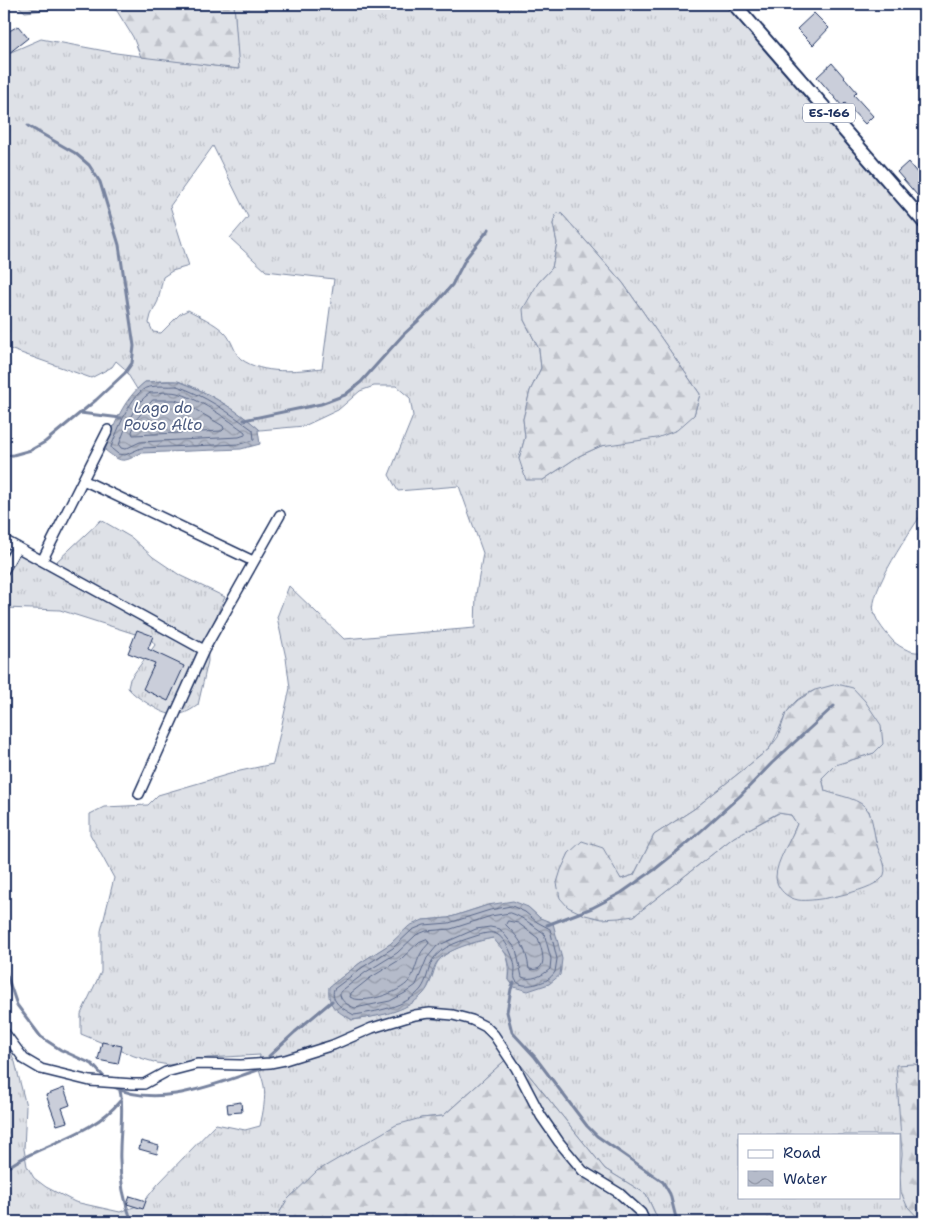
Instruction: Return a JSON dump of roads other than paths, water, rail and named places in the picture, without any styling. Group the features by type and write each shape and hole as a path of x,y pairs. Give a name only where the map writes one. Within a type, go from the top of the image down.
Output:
{"main road":[{"name":"ES-166","path":"734,4 924,222"}],"street":[{"path":"42,561 108,430"},
{"path":"82,480 253,561"},
{"path":"139,794 204,650 280,515"},
{"path":"4,540 204,650"},
{"path":"4,570 17,547"},
{"path":"4,1032 24,1059 41,1069 90,1081 144,1084 166,1072 197,1064 241,1065 284,1060 312,1052 372,1028 415,1015 430,1013 453,1015 472,1020 486,1027 494,1035 516,1068 541,1116 577,1164 631,1203 641,1213 645,1222"}],"water":[{"name":"Lago do Pouso Alto","path":"178,381 199,390 242,415 260,430 258,430 260,444 241,449 141,453 126,460 119,459 105,450 120,413 137,389 145,382"},
{"path":"513,901 528,907 540,918 553,923 562,959 560,975 549,984 528,991 514,987 509,980 510,968 507,955 493,938 463,946 441,957 435,966 426,991 408,1006 399,1010 352,1020 331,1004 329,987 360,963 390,944 409,926 423,920 448,918 488,905"}],"waterway":[{"path":"4,456 31,450 45,442 96,400 125,373 132,363 134,346 119,245 100,182 89,165 75,153 28,126"},
{"path":"244,420 321,404 345,395 361,382 403,335 431,309 452,285 466,258 489,229"},
{"path":"80,413 121,418"},
{"path":"547,925 592,908 621,893 654,870 740,796 772,763 834,706"},
{"path":"4,967 17,1005 41,1037 61,1050 92,1064 105,1078"},
{"path":"514,983 511,989 507,1012 512,1032 535,1057 587,1126 597,1136 663,1182 670,1194 677,1222"},
{"path":"269,1056 332,1001"},
{"path":"112,1086 129,1093 147,1096 166,1095 204,1088 258,1070"},
{"path":"120,1091 122,1104 121,1177 126,1204 132,1222"},
{"path":"4,1170 33,1153 80,1132 108,1113 120,1101"}]}
